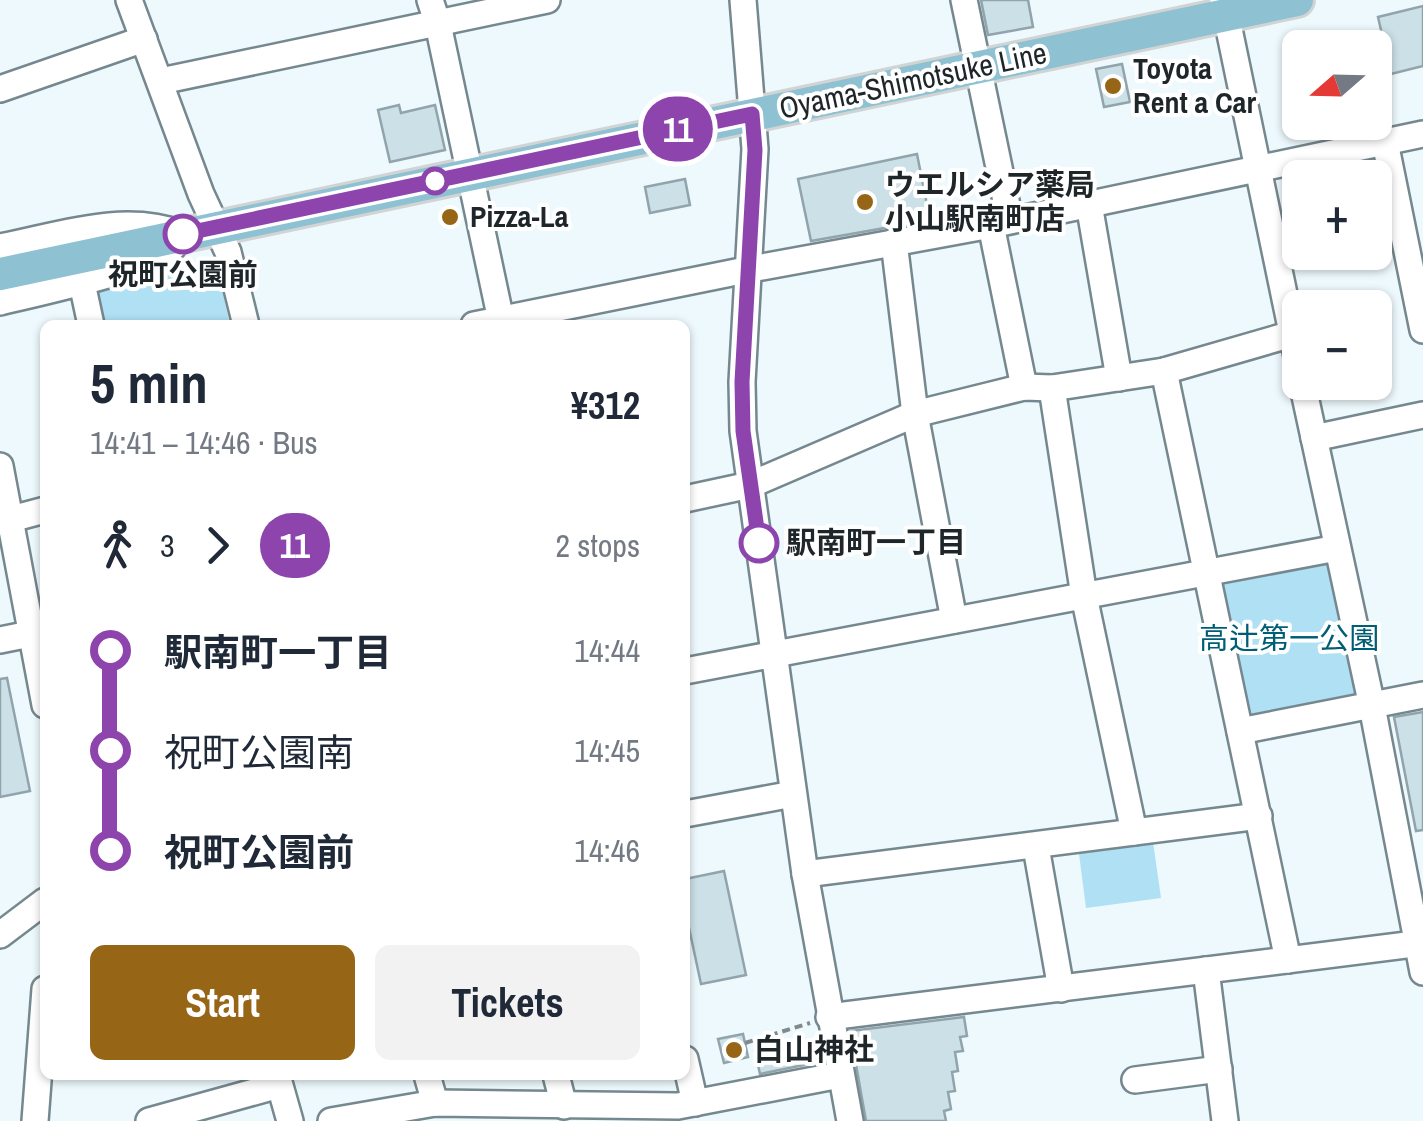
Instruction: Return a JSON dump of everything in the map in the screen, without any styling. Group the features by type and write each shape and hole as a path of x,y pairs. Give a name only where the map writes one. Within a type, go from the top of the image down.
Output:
{"main road":[{"name":"Oyama-Shimotsuke Line","path":"0,274 979,67 1225,8 1297,0"}],"street":[{"path":"129,0 201,194 228,252 245,320"},
{"path":"161,82 434,12 547,0"},
{"path":"743,0 755,150 742,382 743,431 805,874 850,1121"},
{"path":"964,0 979,67 1024,387"},
{"path":"1225,8 1283,290"},
{"path":"434,12 502,320"},
{"path":"0,88 144,38"},
{"path":"511,320 750,268 1001,222 1423,134"},
{"path":"1386,142 1423,330"},
{"path":"1088,204 1120,378"},
{"path":"0,247 127,224 155,224 180,234 170,250 82,282 0,302"},
{"path":"894,242 915,414 954,620"},
{"path":"82,282 91,320"},
{"path":"690,498 750,485 915,414 1024,387 1052,388 1164,371 1282,337"},
{"path":"1164,371 1288,960"},
{"path":"1052,388 1084,596 1134,832"},
{"path":"1306,400 1421,943 1423,972"},
{"path":"1314,438 1423,415"},
{"path":"0,466 37,645 0,640"},
{"path":"11,519 40,511"},
{"path":"690,670 1337,548"},
{"path":"1240,731 1423,695"},
{"path":"690,813 793,794"},
{"path":"805,874 1258,816"},
{"path":"1036,847 1061,989"},
{"path":"0,934 40,905"},
{"path":"829,1018 1421,943"},
{"path":"1206,970 1225,1121"},
{"path":"35,1121 40,1055"},
{"path":"1134,1080 1219,1069"},
{"path":"331,1121 435,1103 508,1113 564,1106 678,1106 840,1075"},
{"path":"149,1121 278,1080 290,1121"},
{"path":"428,1080 435,1103"},
{"path":"557,1080 564,1106"},
{"path":"690,1080 695,1103"}],"path":[{"path":"744,1042 829,1018"}],"green space":[{"path":"216,261 229,320 99,320 92,289"},
{"name":"高辻第一公園","path":"1334,552 1367,702 1243,726 1212,576"},
{"path":"1152,835 1161,898 1086,908 1078,846"}],"building":[{"path":"981,0 1028,0 1033,27 988,35"},
{"path":"1423,6 1423,66 1392,74 1392,30 1381,30 1378,17"},
{"name":"Toyota Rent a Car","path":"1122,64 1130,102 1104,107 1096,69"},
{"path":"399,105 401,113 435,105 445,150 390,162 378,110"},
{"name":"ウエルシア薬局 小山駅南町店","path":"917,154 930,220 811,241 798,179"},
{"path":"685,179 690,205 650,213 645,187"},
{"path":"7,678 30,791 0,797 0,679"},
{"path":"1423,712 1423,830 1416,831 1394,717"},
{"path":"724,871 746,975 701,984 690,932 690,878"},
{"path":"964,1017 967,1036 960,1037 963,1051 955,1052 958,1071 952,1072 955,1091 948,1092 951,1109 944,1111 946,1121 866,1121 850,1031"},
{"name":"白山神社","path":"743,1034 748,1057 724,1063 718,1039"},
{"path":"804,1042 809,1064 760,1074 755,1051"}],"bus line":[{"name":"11","path":"183,234 752,114 755,150 742,382 743,431 759,543"}],"place":[{"name":"Toyota Rent a Car","path":"1113,86"},
{"name":"ウエルシア薬局 小山駅南町店","path":"865,202"},
{"name":"Pizza-La","path":"450,217"},
{"name":"祝町公園前","path":"183,234"},
{"name":"駅南町一丁目","path":"759,543"},
{"name":"白山神社","path":"734,1050"}]}
